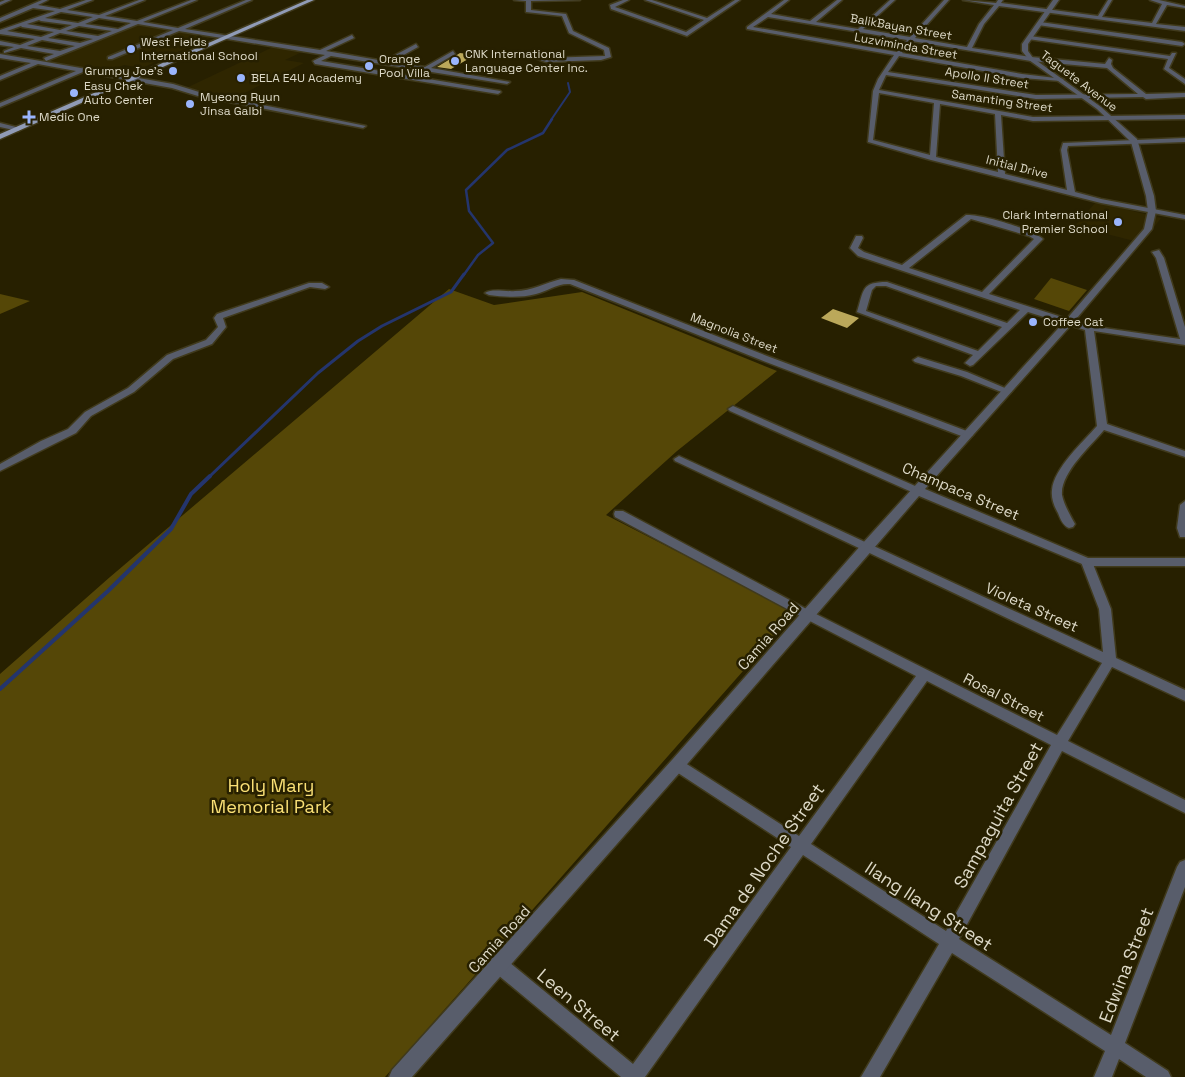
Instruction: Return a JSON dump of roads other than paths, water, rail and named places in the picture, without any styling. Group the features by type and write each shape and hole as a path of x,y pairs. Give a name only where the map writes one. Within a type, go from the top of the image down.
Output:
{"main road":[{"path":"0,137 311,0"}],"street":[{"path":"0,4 10,0"},
{"path":"0,20 46,0"},
{"path":"0,32 91,0"},
{"path":"6,52 143,0"},
{"path":"46,59 195,0"},
{"path":"110,58 250,0"},
{"path":"460,0 471,0"},
{"path":"516,0 575,1"},
{"path":"528,54 546,60 608,57 608,51 571,32 564,15 528,11 529,0"},
{"path":"628,0 612,6 613,8 684,34 738,0"},
{"path":"647,0 708,20"},
{"path":"767,14 787,0"},
{"path":"812,22 840,0"},
{"path":"860,30 893,0"},
{"path":"876,91 898,55 947,0"},
{"path":"965,0 999,2 1048,11 1185,29"},
{"name":"Taguete Avenue","path":"1056,0 1026,44 1025,51 1032,59 1111,118 1134,141 1150,196 1152,211"},
{"path":"1100,18 1110,0"},
{"path":"1152,0 1185,7"},
{"path":"968,49 982,24 999,2"},
{"path":"1153,25 1165,3"},
{"path":"32,6 507,82"},
{"name":"BalikBayan Street","path":"767,14 911,40 1032,59"},
{"name":"Luzviminda Street","path":"767,14 748,28 1032,78 1061,79"},
{"path":"39,18 119,31"},
{"path":"1040,24 1183,43"},
{"path":"21,25 100,38"},
{"path":"0,32 81,45"},
{"path":"321,52 352,37"},
{"path":"1030,38 1170,58"},
{"path":"0,43 61,53"},
{"path":"1183,43 1170,58 1166,68 1185,82"},
{"path":"386,62 416,46"},
{"path":"1109,66 1109,58 1115,50"},
{"path":"426,69 453,53"},
{"path":"330,54 316,62 498,92"},
{"path":"0,56 38,62 72,71"},
{"path":"1032,59 1109,66 1146,97"},
{"path":"0,78 38,62"},
{"path":"48,84 41,82 63,73 83,70 177,87 198,94 363,126"},
{"path":"0,105 48,84 72,71"},
{"name":"Apollo II Street","path":"886,73 1025,96 1146,97 1185,95"},
{"name":"Samanting Street","path":"876,91 998,114 1050,120 1185,117"},
{"name":"Initial Drive","path":"876,91 870,141 876,144 1002,174 1101,201 1185,217"},
{"path":"934,159 937,103"},
{"path":"998,114 1002,174"},
{"path":"0,126 18,129"},
{"path":"1071,192 1064,150 1065,144 1185,140"},
{"name":"Camia Road","path":"399,1077 677,765 866,547 918,492 1137,244 1148,229 1152,211"},
{"path":"904,268 969,217 987,220 1039,238 983,295"},
{"path":"859,238 854,248 856,252 1068,323 1089,328 1185,342 1160,258 1156,252"},
{"name":"Magnolia Street","path":"489,293 526,293 541,290 559,281 571,282 764,358 968,435"},
{"path":"979,354 861,312 868,289 874,284 887,284 1008,326"},
{"path":"0,468 46,442 72,431 88,414 131,390 170,357 209,342 221,330 222,327 218,318 220,316 309,285 322,285 325,287"},
{"path":"970,363 1026,309"},
{"path":"1069,524 1058,500 1057,490 1060,478 1102,426 1089,328"},
{"path":"918,360 964,374 1007,391"},
{"name":"Champaca Street","path":"733,409 918,492 1087,562 1185,562"},
{"path":"1102,426 1185,454"},
{"path":"679,459 866,547"},
{"path":"1184,534 1185,505"},
{"name":"Rosal Street","path":"618,514 924,675 1185,807"},
{"name":"Violeta Street","path":"866,547 1185,696"},
{"path":"1087,562 1105,609 1110,660"},
{"name":"Sampaguita Street","path":"870,1077 949,942 1059,744 1110,660"},
{"name":"Dama de Noche Street","path":"634,1077 802,847 846,782 924,675"},
{"name":"Ilang Ilang Street","path":"677,765 949,942 1162,1077"},
{"name":"Edwina Street","path":"1103,1077 1116,1048 1185,867"},
{"name":"Leen Street","path":"498,964 634,1077"}],"waterway":[{"path":"551,120 570,92 568,83"},
{"path":"463,276 478,255 493,243 469,211 466,190 507,150 543,133 552,119"},
{"path":"209,477 318,373 358,341 382,326 451,292 464,274"},
{"path":"0,689 108,591 171,529 191,494 210,476"}],"place":[{"name":"West Fields International School","path":"131,49"},
{"name":"CNK International Language Center Inc.","path":"455,61"},
{"name":"Orange Pool Villa","path":"369,66"},
{"name":"Grumpy Joe's","path":"173,71"},
{"name":"BELA E4U Academy","path":"241,78"},
{"name":"Easy Chek Auto Center","path":"74,93"},
{"name":"Myeong Ryun Jinsa Galbi","path":"190,104"},
{"name":"Medic One","path":"29,117"},
{"name":"Clark International Premier School","path":"1118,222"},
{"name":"Coffee Cat","path":"1033,322"}],"park label":[{"name":"Holy Mary Memorial Park","path":"271,795"}]}
